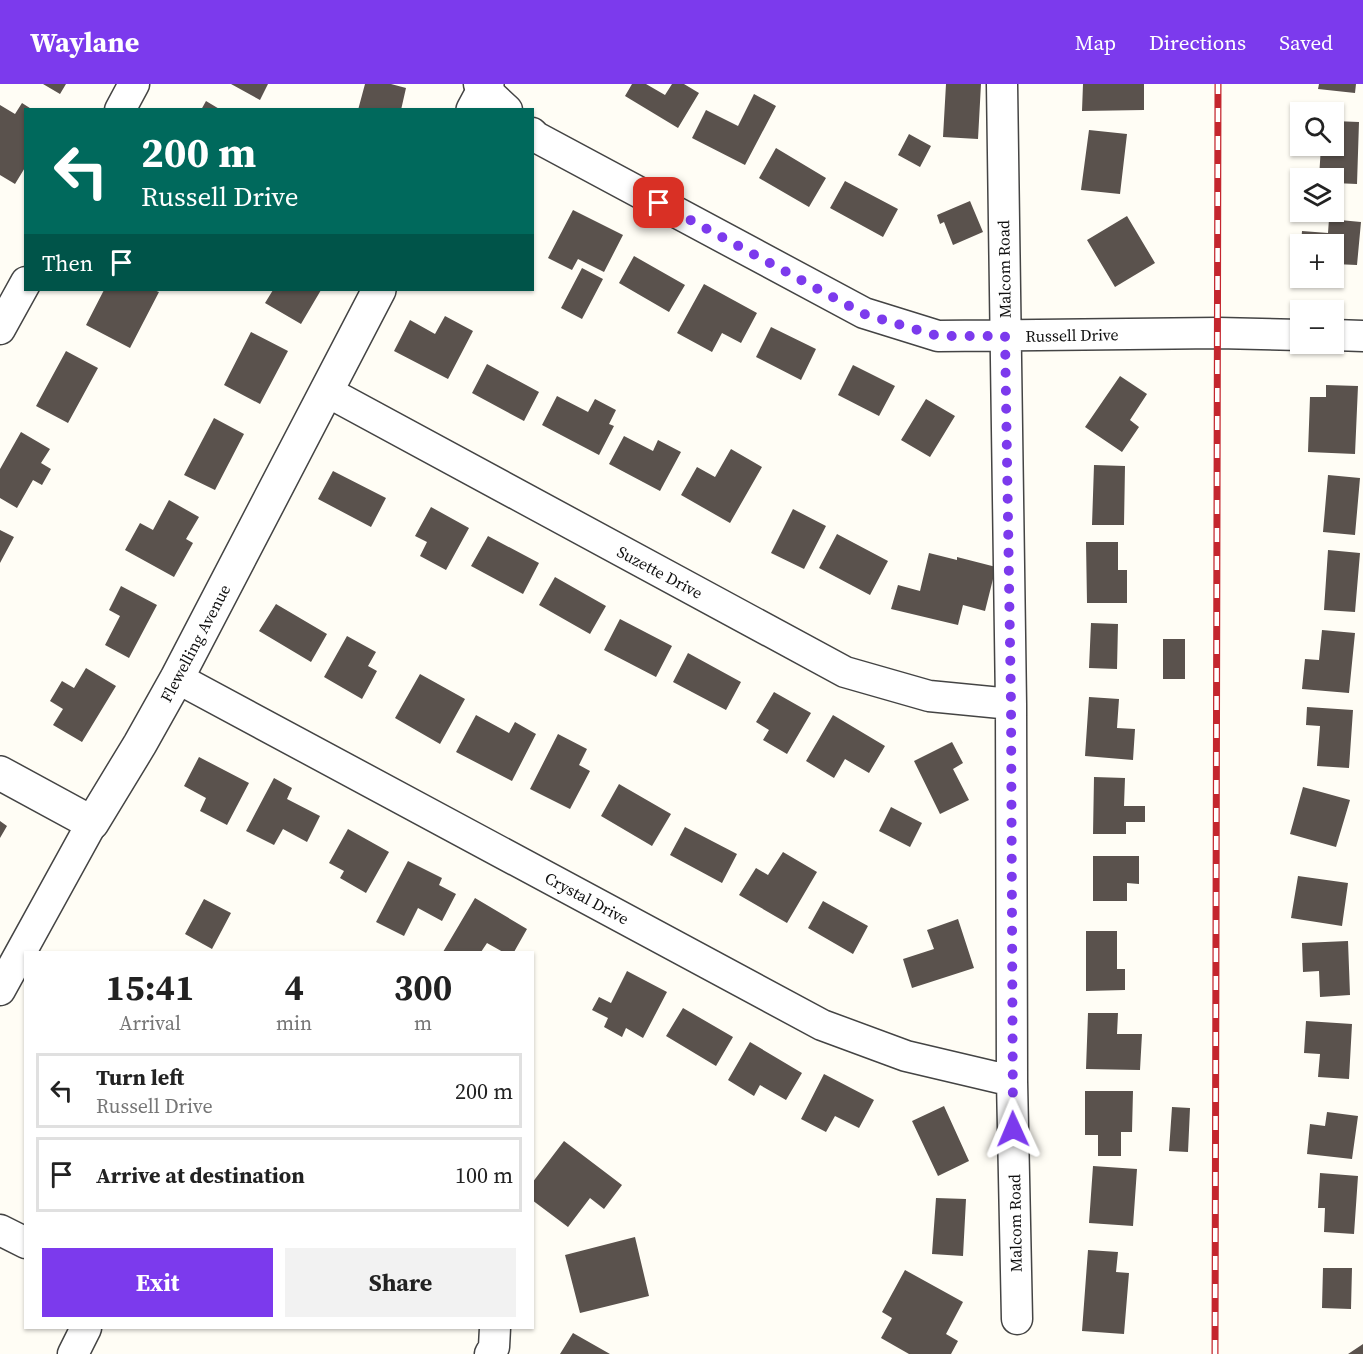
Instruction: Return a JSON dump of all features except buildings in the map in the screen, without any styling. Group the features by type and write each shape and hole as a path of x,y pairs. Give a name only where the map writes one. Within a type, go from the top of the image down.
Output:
{"street":[{"path":"121,108 134,84"},
{"name":"Malcom Road","path":"1002,84 1011,704 1012,1081 1017,1319"},
{"name":"Russell Drive","path":"534,136 864,314 938,336 1218,333 1290,335"},
{"path":"0,329 24,286"},
{"name":"Flewelling Avenue","path":"0,990 92,823 177,678 378,291"},
{"path":"1344,336 1363,336"},
{"name":"Suzette Drive","path":"326,391 845,672 929,696 1011,704"},
{"name":"Crystal Drive","path":"177,678 822,1025 906,1056 1012,1081"},
{"path":"0,773 92,823"},
{"path":"0,1230 24,1243"},
{"path":"73,1354 86,1329"},
{"path":"490,1354 494,1347 495,1329"}],"railway":[{"path":"1215,1354 1218,84"}],"route":[{"path":"659,203 864,314 938,336 1005,336 1011,704 1013,1129"}]}
